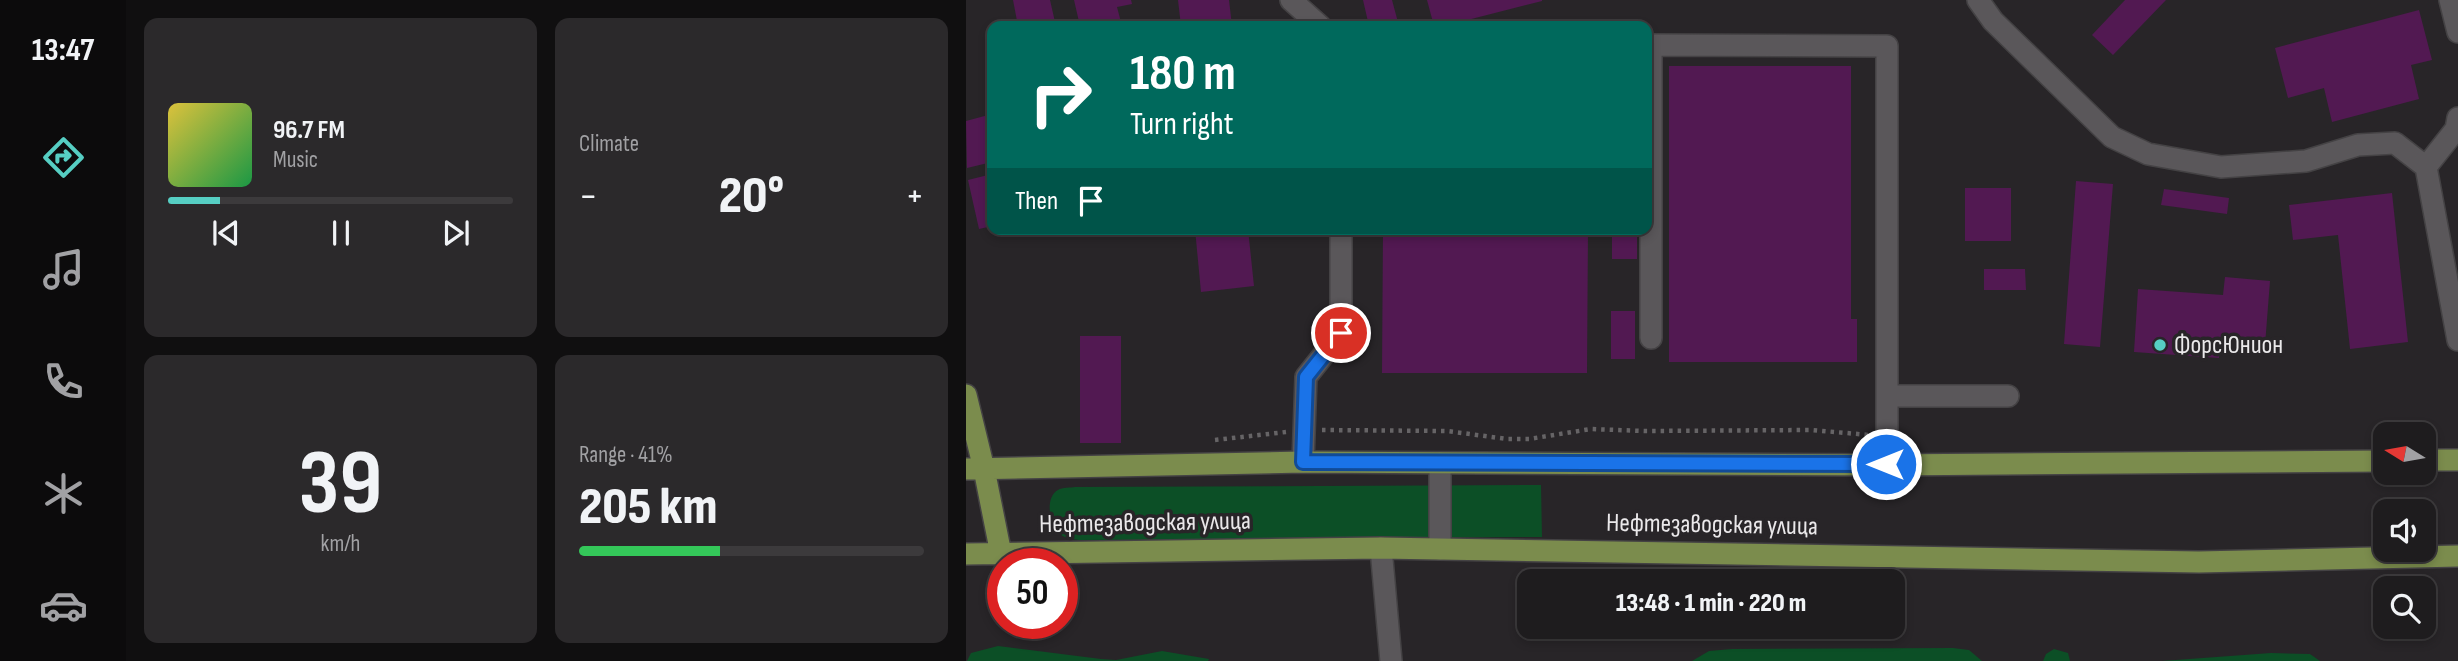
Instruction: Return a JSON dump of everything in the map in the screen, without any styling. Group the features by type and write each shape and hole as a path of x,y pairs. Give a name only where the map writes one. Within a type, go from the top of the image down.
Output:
{"main road":[{"path":"966,395 975,469 999,548"},
{"path":"2436,460 2458,460"},
{"path":"975,469 1303,462 1886,464 2373,461"},
{"name":"Нефтезаводская улица","path":"1078,553 1381,548 2199,562 2458,556"},
{"name":"Нефтезаводская улица","path":"966,554 987,554"}],"street":[{"path":"1291,0 1314,21"},
{"path":"1978,0 1993,20 2112,137 2148,155 2221,167 2306,161 2358,145 2395,144 2426,167 2458,340"},
{"path":"2450,0 2458,32"},
{"path":"1652,45 1887,46 1886,464"},
{"path":"2426,167 2457,125"},
{"path":"1303,462 1306,377 1341,333 1341,235"},
{"path":"1650,235 1651,338"},
{"path":"1887,396 2008,396"},
{"path":"1440,463 1440,549"},
{"path":"1381,548 1391,661"}],"path":[{"path":"1209,440 1304,430 1447,431 1507,439 1529,439 1591,429 1812,430 1871,435 1886,431"}],"green space":[{"path":"1541,485 1542,537 1079,540 1065,537 1058,532 1052,522 1050,510 1054,493 1062,488 1075,487"},
{"path":"998,646 1116,660 1162,651 1209,659 1208,661 967,661 971,653"},
{"path":"1732,649 1969,650 1982,661 1692,661 1709,651"},
{"path":"2054,649 2068,653 2070,661 2043,661 2046,654"},
{"path":"2271,653 2310,654 2320,661 2162,661"}],"building":[{"path":"1013,0 1050,0 1055,21 1017,21"},
{"path":"1074,0 1131,0 1132,4 1117,7 1121,21 1079,21"},
{"path":"1178,0 1229,0 1231,21 1180,21"},
{"path":"1363,0 1392,0 1398,21 1368,21"},
{"path":"1427,0 1542,0 1464,21 1433,21"},
{"path":"2125,0 2166,0 2113,55 2092,35"},
{"path":"2419,10 2432,60 2411,65 2419,99 2332,122 2324,88 2288,98 2275,48"},
{"path":"1669,66 1851,66 1851,319 1857,319 1857,362 1669,362"},
{"path":"987,115 987,163 967,168 966,121"},
{"path":"987,175 987,227 979,229 968,180"},
{"path":"2076,181 2113,184 2100,347 2064,344"},
{"path":"1965,188 2011,188 2011,241 1965,241"},
{"path":"2164,189 2229,198 2227,214 2161,205"},
{"path":"2392,193 2408,342 2350,349 2338,235 2293,240 2289,205"},
{"path":"1196,235 1249,235 1254,286 1201,292"},
{"path":"1383,235 1588,235 1587,373 1382,373"},
{"path":"1612,235 1637,235 1637,259 1612,259"},
{"path":"1984,269 2025,269 2026,290 1984,290"},
{"path":"2225,277 2270,281 2265,345 2220,341 2219,358 2134,352 2138,289 2223,295"},
{"path":"1611,311 1635,311 1635,359 1611,359"},
{"path":"1080,336 1121,336 1121,443 1080,443"}],"place":[{"name":"ФорсЮнион","path":"2160,345"}],"route":[{"path":"1341,333 1306,377 1303,462 1886,464"}]}
